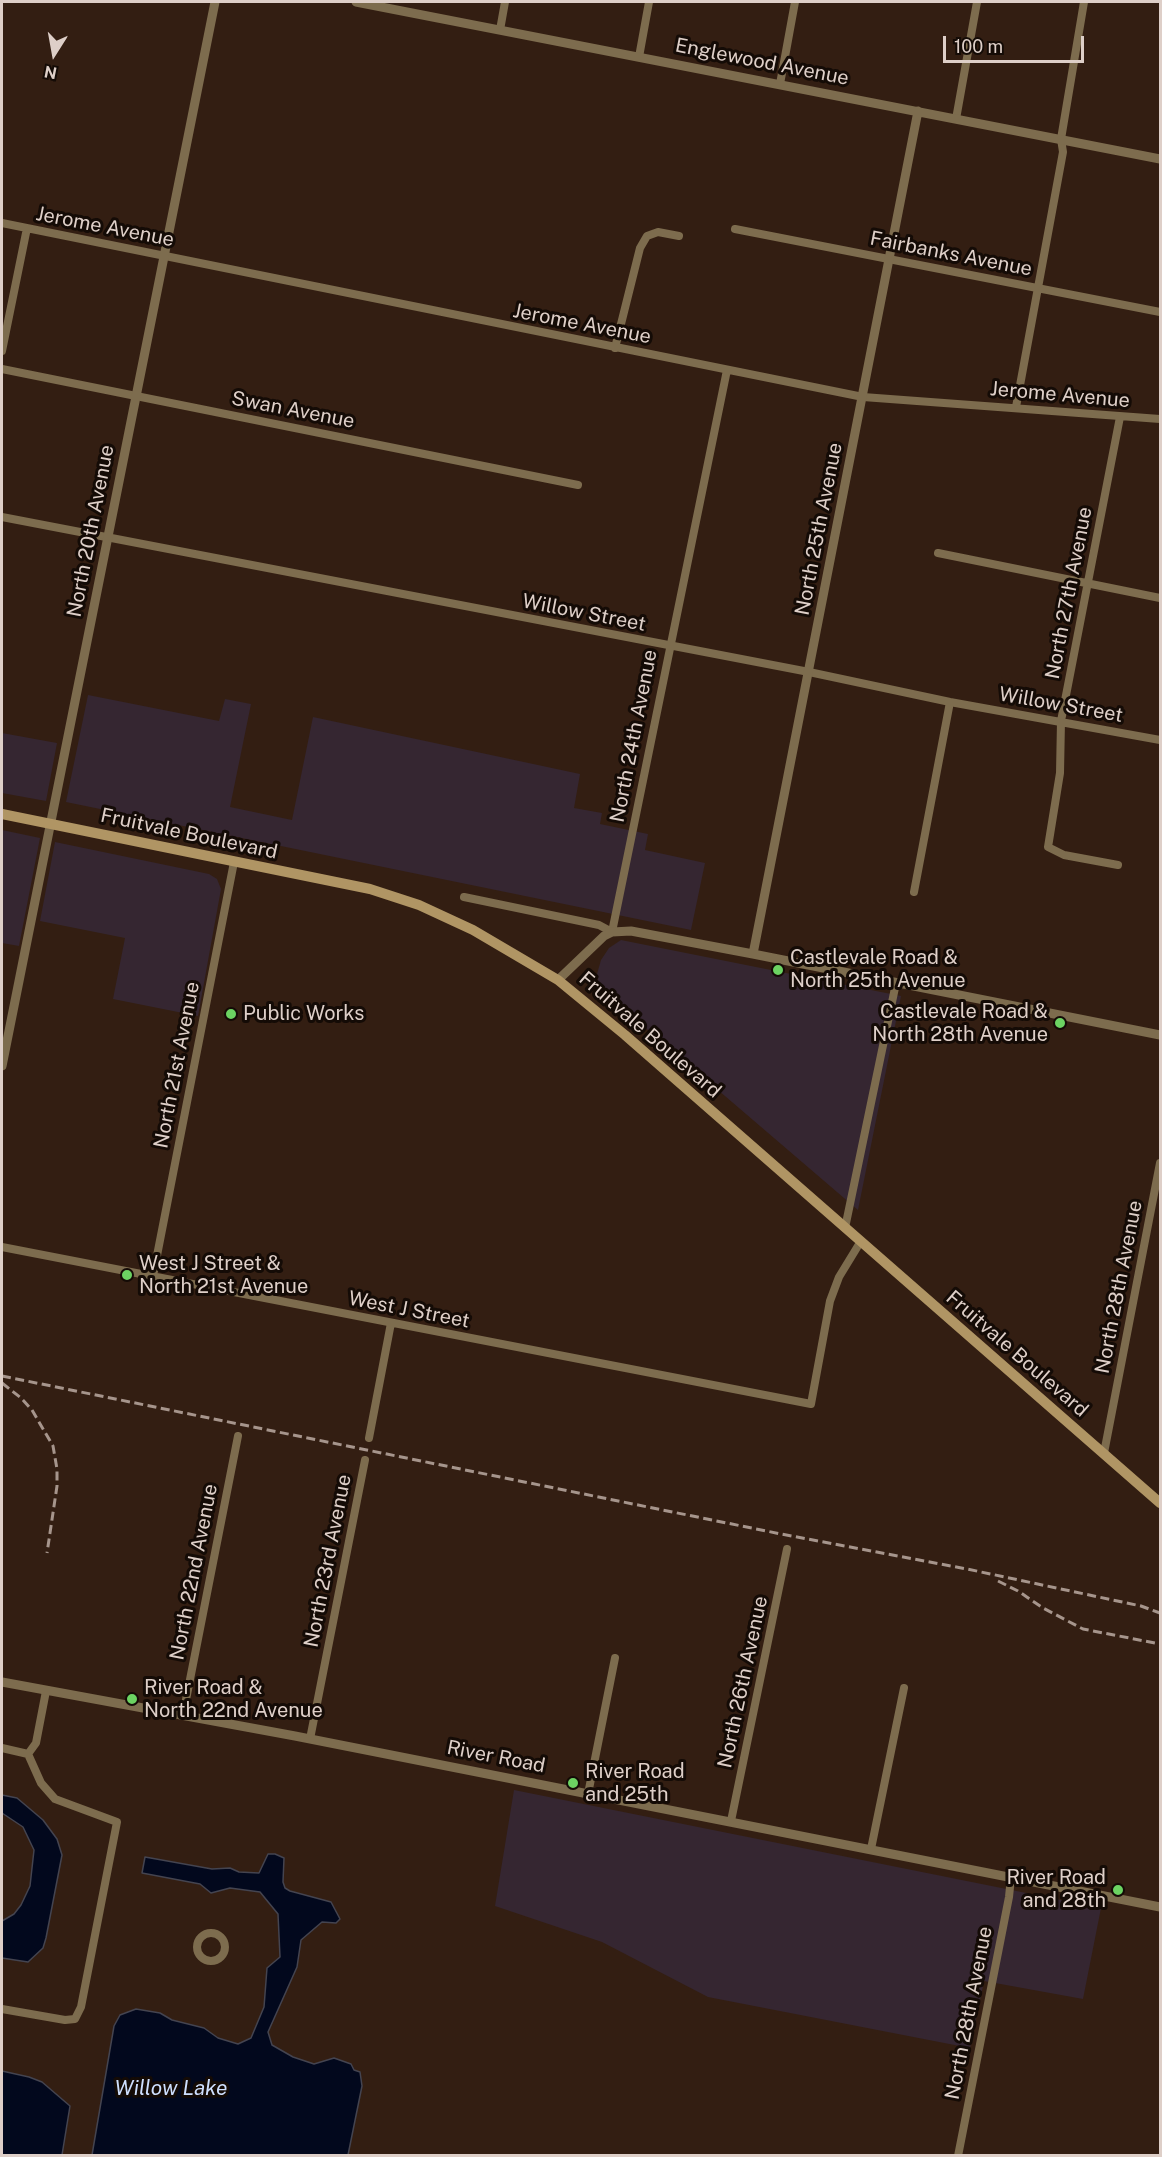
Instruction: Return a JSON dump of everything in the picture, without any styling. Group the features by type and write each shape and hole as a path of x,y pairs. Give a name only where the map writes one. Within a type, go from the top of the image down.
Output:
{"main road":[{"name":"Fruitvale Boulevard","path":"2,814 370,889 419,905 474,930 558,980 625,1035 1161,1503"}],"street":[{"name":"North 20th Avenue","path":"2,1066 215,2"},
{"name":"Englewood Avenue","path":"359,2 1161,159"},
{"path":"500,30 505,2"},
{"path":"639,57 649,2"},
{"path":"780,84 795,2"},
{"path":"956,119 977,2"},
{"path":"1016,407 1063,152 1061,139 1084,2"},
{"name":"North 25th Avenue","path":"753,954 918,111"},
{"name":"Jerome Avenue","path":"2,223 863,397 1161,419"},
{"path":"2,351 27,228"},
{"name":"Fairbanks Avenue","path":"735,229 1161,312"},
{"path":"615,348 640,248 647,236 658,232 679,236"},
{"name":"Swan Avenue","path":"2,369 578,485"},
{"name":"North 24th Avenue","path":"612,932 727,370"},
{"name":"North 27th Avenue","path":"1118,865 1064,855 1048,847 1060,773 1061,722 1120,417"},
{"name":"Willow Street","path":"2,517 1161,741"},
{"path":"938,553 1161,598"},
{"path":"914,892 950,702"},
{"name":"North 21st Avenue","path":"153,1276 234,862"},
{"path":"464,897 599,925 612,932"},
{"path":"558,980 604,936 612,932 631,931 1161,1035"},
{"path":"845,1228 896,983"},
{"name":"North 28th Avenue","path":"1104,1453 1161,1163"},
{"name":"West J Street","path":"2,1247 811,1404 830,1302 838,1277 861,1241"},
{"path":"369,1438 391,1323"},
{"name":"North 22nd Avenue","path":"183,1715 238,1436"},
{"name":"North 23rd Avenue","path":"310,1739 365,1460"},
{"name":"North 26th Avenue","path":"731,1821 787,1549"},
{"path":"588,1794 615,1658"},
{"name":"River Road","path":"2,1682 310,1739 1161,1907"},
{"path":"871,1849 904,1688"},
{"path":"28,1754 36,1743 46,1691"},
{"path":"2,1748 28,1754"},
{"path":"2,2009 64,2020 75,2019 81,2007 117,1822 55,1799 41,1783 28,1754"},
{"name":"North 28th Avenue","path":"958,2156 1011,1877"}],"shaded area":[{"path":"88,695 219,721 225,699 251,704 230,807 292,820 313,717 580,774 574,808 602,813 600,824 648,834 645,850 705,863 691,930 66,802"},
{"path":"2,733 57,743 46,801 2,793"},
{"path":"2,830 40,838 19,946 2,943"},
{"path":"55,842 209,874 217,879 221,889 198,1016 113,999 125,938 40,921"},
{"path":"621,940 901,996 858,1210 599,988 597,974 601,960 609,948"},
{"path":"514,1790 1101,1908 1083,1999 984,1981 970,2048 708,1997 602,1942 495,1906"}],"water":[{"path":"2,1795 17,1798 43,1820 57,1839 62,1855 43,1948 28,1962 2,1958 2,1921 14,1914 30,1886 34,1850 23,1827 2,1813"},
{"name":"Willow Lake","path":"268,1854 284,1858 285,1888 331,1902 340,1919 336,1923 322,1922 301,1940 297,1967 268,2032 272,2045 293,2057 314,2064 334,2058 351,2064 354,2070 360,2072 362,2086 348,2155 92,2155 114,2026 120,2015 136,2009 160,2013 172,2020 204,2028 218,2038 238,2044 251,2038 264,2007 267,1968 280,1957 278,1914 260,1892 230,1888 211,1893 200,1884 142,1873 145,1857 212,1869 230,1868 239,1872 259,1873"},
{"path":"2,2071 42,2082 70,2106 62,2155 2,2155"}],"railway":[{"path":"2,1376 781,1534 967,1569 1141,1606 1160,1613"},
{"path":"2,1383 32,1410 53,1446 57,1486 47,1553"},
{"path":"998,1581 1083,1629 1160,1644"}],"place":[{"name":"Castlevale Road & North 25th Avenue","path":"778,970"},
{"name":"Public Works","path":"231,1014"},
{"name":"Castlevale Road & North 28th Avenue","path":"1060,1023"},
{"name":"West J Street & North 21st Avenue","path":"127,1275"},
{"name":"River Road & North 22nd Avenue","path":"132,1699"},
{"name":"River Road and 25th","path":"573,1783"},
{"name":"River Road and 28th","path":"1118,1890"}]}
